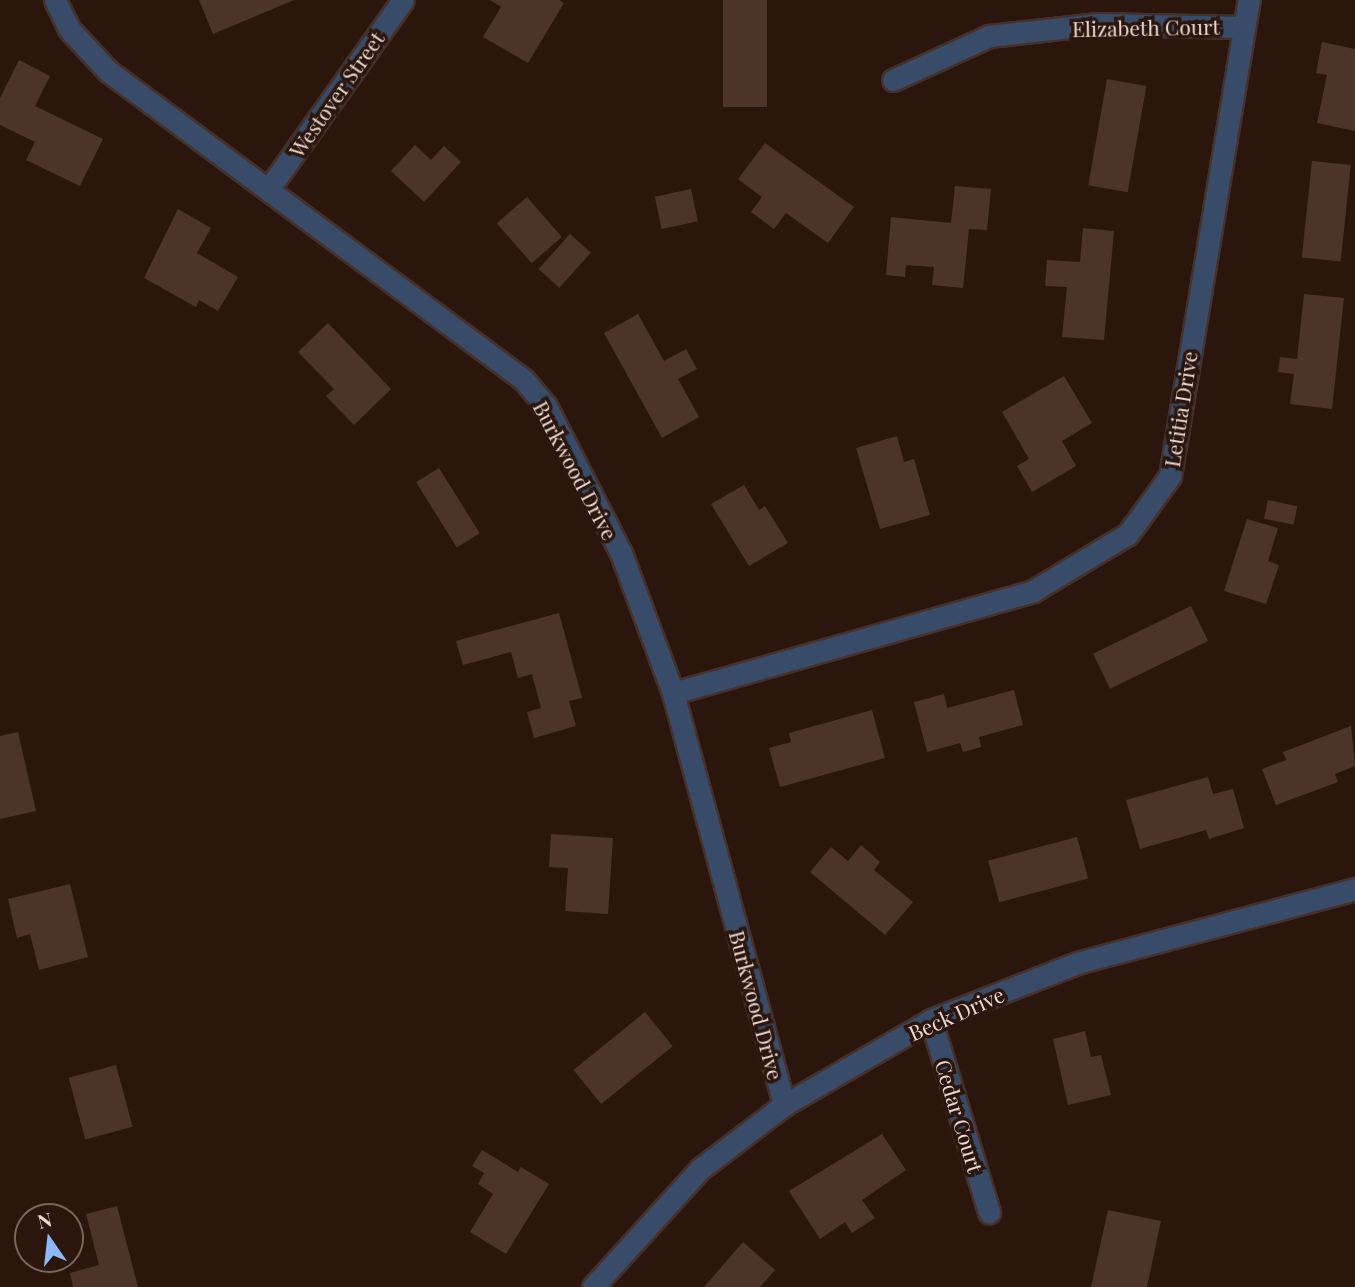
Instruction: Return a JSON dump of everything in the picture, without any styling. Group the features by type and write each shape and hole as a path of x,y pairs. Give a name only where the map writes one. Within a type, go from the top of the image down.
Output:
{"street":[{"name":"Burkwood Drive","path":"55,0 69,29 108,71 270,187 524,380 546,407 621,553 673,693 784,1105"},
{"name":"Westover Street","path":"270,187 402,0"},
{"name":"Letitia Drive","path":"673,693 1033,591 1128,534 1170,476 1242,27 1249,0"},
{"name":"Elizabeth Court","path":"893,80 989,36 1098,24 1242,27"},
{"name":"Beck Drive","path":"593,1287 700,1169 784,1105 931,1020 1077,963 1355,889"},
{"name":"Cedar Court","path":"931,1020 989,1212"}],"building":[{"path":"199,0 294,0 213,34"},
{"path":"490,0 559,0 564,3 528,63 483,37 501,7"},
{"path":"723,0 767,0 767,107 723,107"},
{"path":"1322,42 1355,49 1355,131 1317,123 1327,75 1316,73"},
{"path":"19,60 50,76 35,106 103,139 80,186 26,160 35,142 0,125 0,98"},
{"path":"1107,79 1146,86 1128,192 1088,185"},
{"path":"765,143 854,207 828,243 786,213 774,229 751,212 762,197 738,179"},
{"path":"415,145 431,160 444,146 461,162 424,202 391,171"},
{"path":"1312,161 1351,165 1341,262 1302,257"},
{"path":"955,186 991,189 987,230 969,229 963,288 932,285 934,267 906,265 905,277 886,275 891,217 951,223"},
{"path":"691,189 698,221 662,229 655,197"},
{"path":"527,197 562,237 532,263 497,223"},
{"path":"178,209 211,228 197,253 238,277 218,311 199,300 196,307 144,278"},
{"path":"1083,228 1114,231 1104,340 1062,337 1067,287 1045,286 1047,260 1080,262"},
{"path":"570,234 591,253 559,288 539,269"},
{"path":"1304,294 1344,298 1332,409 1290,404 1294,374 1278,372 1280,357 1297,359"},
{"path":"638,314 664,361 686,349 697,369 678,379 699,417 662,438 604,333"},
{"path":"328,323 391,389 354,425 326,396 334,389 298,352"},
{"path":"1064,376 1092,423 1062,441 1076,466 1032,492 1017,466 1029,459 1002,412"},
{"path":"897,436 904,462 914,459 930,515 880,529 856,448"},
{"path":"439,468 480,533 457,548 416,482"},
{"path":"744,485 759,510 765,506 788,543 749,566 711,504"},
{"path":"1268,500 1297,506 1293,525 1264,519"},
{"path":"1247,519 1278,528 1268,561 1279,565 1266,604 1224,591"},
{"path":"1191,606 1208,641 1110,689 1093,654"},
{"path":"559,613 582,698 569,701 576,726 534,738 527,712 541,708 532,674 518,678 511,652 463,665 456,641"},
{"path":"1014,690 1023,725 979,737 981,747 963,752 960,743 927,752 914,702 944,694 947,708"},
{"path":"872,710 885,758 780,787 769,748 791,742 789,733"},
{"path":"1351,726 1355,766 1335,774 1338,782 1276,805 1262,769 1286,760 1283,752"},
{"path":"18,732 36,811 0,819 0,736"},
{"path":"1208,777 1213,794 1233,789 1244,828 1209,839 1206,830 1140,849 1126,800"},
{"path":"551,834 613,838 608,914 565,911 568,868 549,867"},
{"path":"1077,837 1088,879 999,902 988,861"},
{"path":"861,845 880,862 874,870 913,902 885,935 810,872 831,847 848,861"},
{"path":"70,884 88,957 39,970 30,934 17,938 8,899"},
{"path":"645,1012 673,1046 601,1104 574,1070"},
{"path":"1085,1031 1091,1057 1101,1055 1111,1095 1068,1105 1053,1039"},
{"path":"116,1065 133,1127 85,1140 69,1078"},
{"path":"882,1134 906,1170 862,1200 875,1218 852,1233 845,1222 820,1239 789,1191"},
{"path":"482,1150 518,1172 521,1167 549,1184 506,1254 470,1232 493,1194 478,1184 484,1173 472,1166"},
{"path":"117,1206 138,1287 73,1287 70,1273 84,1273 84,1269 99,1265 86,1214"},
{"path":"1108,1210 1161,1221 1147,1287 1091,1287"},
{"path":"743,1242 775,1270 760,1287 704,1287"}]}
